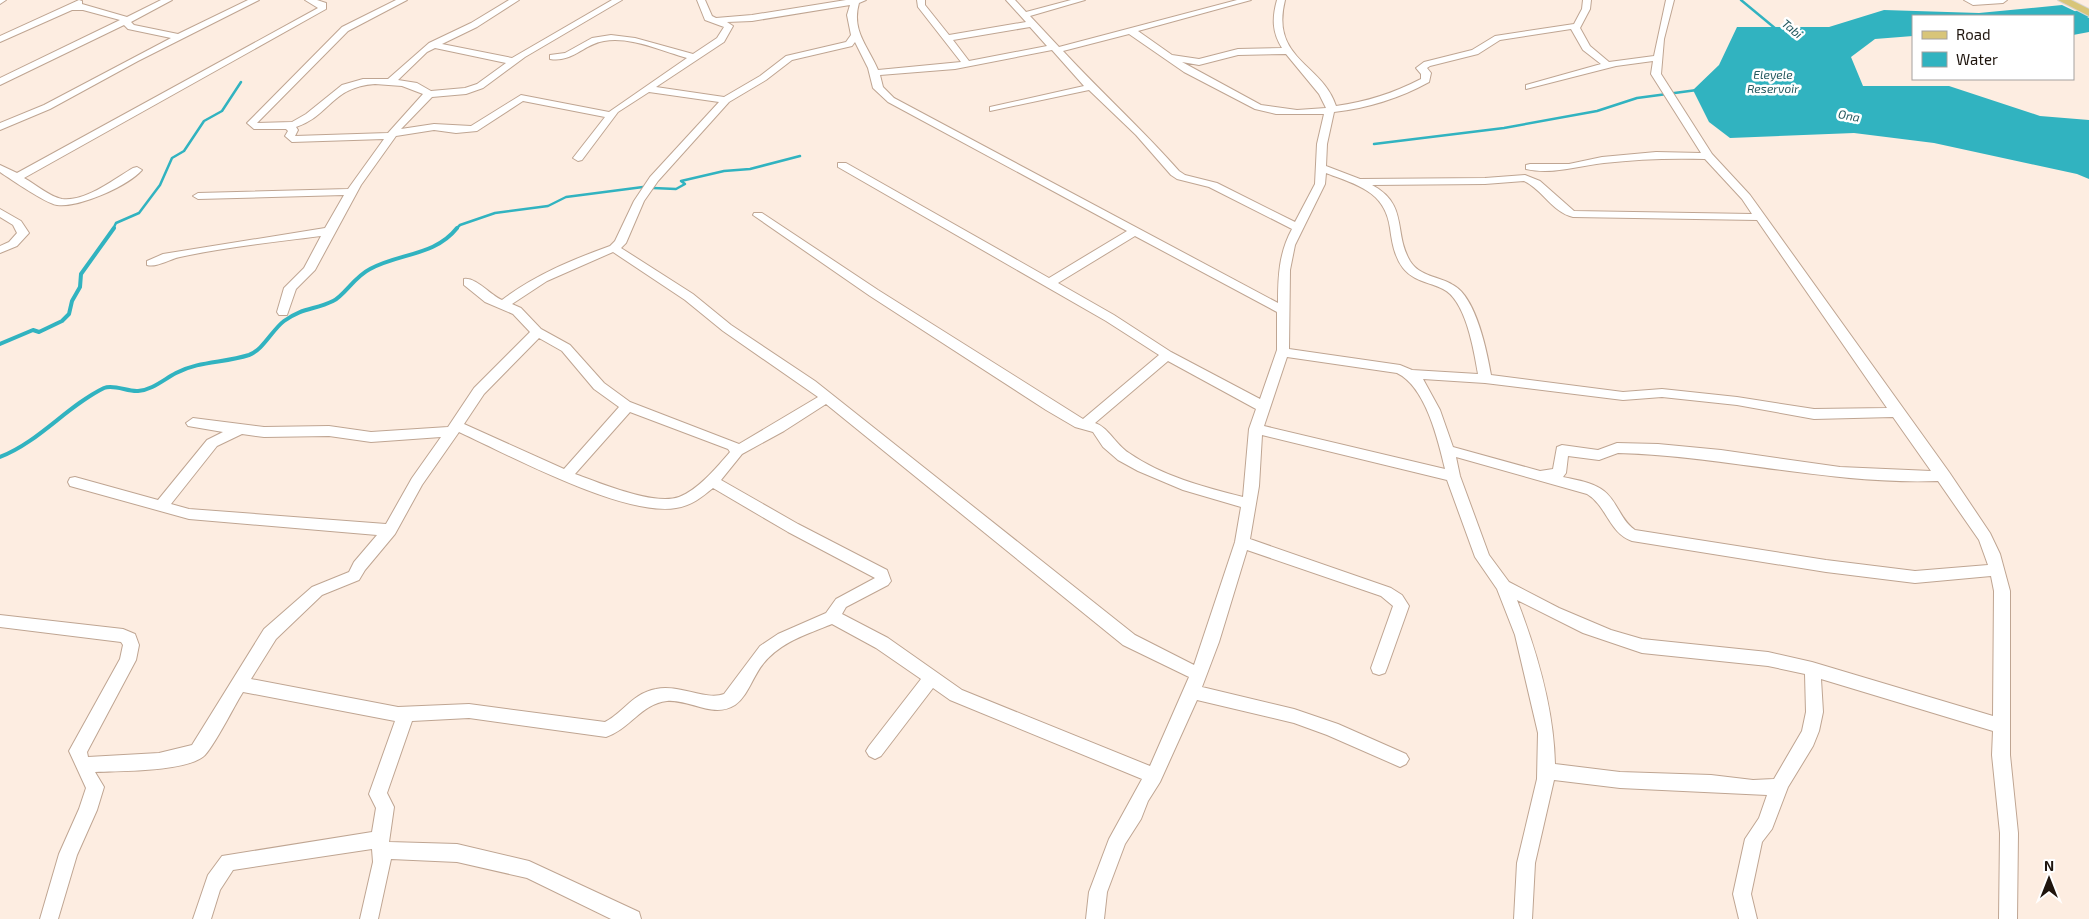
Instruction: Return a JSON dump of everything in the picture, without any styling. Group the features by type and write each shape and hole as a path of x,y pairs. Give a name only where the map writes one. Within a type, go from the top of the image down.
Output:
{"main road":[{"path":"2063,0 2089,12"}],"street":[{"path":"0,39 86,0"},
{"path":"0,82 168,0"},
{"path":"0,127 54,103 179,37 255,0"},
{"path":"16,178 322,9 323,5 309,0"},
{"path":"403,0 346,29 316,56 301,75 251,125 287,126 307,118 345,86 392,80 416,86 429,94 474,89 512,61 618,0"},
{"path":"392,80 417,56 432,45 474,25 516,0"},
{"path":"578,158 610,115 721,40 728,30 727,25 712,20 706,15 701,0"},
{"path":"921,0 921,5 967,64"},
{"path":"1010,0 1091,87 1140,133 1175,173 1181,177 1213,184 1296,227"},
{"path":"1025,15 1081,0"},
{"path":"874,73 967,64 1056,48 1247,0"},
{"path":"1095,919 1098,892 1118,840 1135,813 1140,798 1154,776 1192,692 1242,542 1249,504 1256,428 1282,352 1284,270 1289,244 1296,227 1320,184 1322,144 1331,109 1328,100 1281,40 1275,16 1281,0"},
{"path":"1587,0 1586,9 1575,28 1586,48 1608,65"},
{"path":"1670,0 1657,58 1656,74 1673,98 1687,126 1708,156 1746,196 1985,537 2002,592 2001,755 2009,833 2008,919"},
{"path":"1968,0 1973,2 2003,0"},
{"path":"712,20 752,18 859,1"},
{"path":"859,1 851,15 855,35 874,73 878,88 890,100 1284,311"},
{"path":"72,7 83,6 122,17 131,27 179,37"},
{"path":"946,38 1033,24"},
{"path":"1130,30 1188,70 1258,108 1270,112 1289,113 1331,109 1377,101 1426,80 1426,73 1421,68 1427,64 1475,52 1498,38 1577,26"},
{"path":"503,305 526,286 545,275 614,248 620,243 639,201 654,180 726,100 752,85 789,58 849,44 855,35"},
{"path":"553,57 569,56 599,39 612,38 662,48 696,58"},
{"path":"432,45 512,61"},
{"path":"1170,58 1198,62 1238,52 1289,51"},
{"path":"1529,87 1608,65 1657,58"},
{"path":"993,109 1091,87"},
{"path":"648,89 726,100"},
{"path":"283,312 289,290 309,270 328,230 352,192 391,135 429,94"},
{"path":"287,126 293,130 290,136 292,138 391,135 434,126 456,130 473,129 521,98 610,115"},
{"path":"1530,167 1569,167 1602,160 1656,155 1708,156"},
{"path":"842,165 1110,318 1167,355 1262,406"},
{"path":"0,168 58,202 64,203 83,198 137,170"},
{"path":"1322,168 1359,182 1379,194 1389,203 1400,253 1408,267 1419,276 1454,290 1471,317 1481,343 1485,379"},
{"path":"1359,182 1485,181 1525,178 1536,183 1566,212 1573,214 1760,216"},
{"path":"198,196 352,192"},
{"path":"0,212 17,223 22,233 13,244 0,250"},
{"path":"758,215 882,298 1051,406 1062,410 1073,421 1098,429 1104,440 1126,458 1141,467 1187,486 1249,504"},
{"path":"151,263 163,257 192,251 328,230"},
{"path":"1048,284 1135,231"},
{"path":"614,248 689,298 727,328 827,397 1078,598 1112,628 1157,655 1198,674"},
{"path":"468,282 489,299 516,311 537,332 566,348 599,386 628,406 733,446 737,451"},
{"path":"84,765 175,758 191,754 202,743 270,634 317,591 354,576 390,530 418,482 479,391 523,349 537,332"},
{"path":"1282,352 1400,369 1410,374 1418,382 1433,410 1447,450 1452,476 1482,557 1504,586 1523,636 1546,733 1546,779 1526,863 1523,919"},
{"path":"1085,425 1167,355"},
{"path":"1410,374 1485,379 1623,396 1652,393 1671,394 1737,401 1814,414 1899,412"},
{"path":"193,423 240,430 288,434 328,431 371,437 455,428 566,475 632,499 666,504 677,503 692,496 737,451 779,428 827,397"},
{"path":"566,475 628,406"},
{"path":"1256,428 1452,476"},
{"path":"160,507 212,444 240,430"},
{"path":"1540,475 1559,473 1562,450 1599,454 1617,448 1721,455 1840,472 1912,477 1944,476"},
{"path":"1447,450 1598,493 1605,500 1620,528 1632,535 1834,567 1915,577 1996,570"},
{"path":"710,480 793,528 882,574 882,581 841,603 832,616 834,616"},
{"path":"75,482 189,514 390,530"},
{"path":"1242,542 1386,592 1397,599 1401,606 1379,668"},
{"path":"1504,586 1543,607 1621,641 1642,646 1768,659 1812,669 2001,726"},
{"path":"238,684 398,714 469,711 606,730 615,727 646,698 674,694 719,703 730,699 754,664 776,642 834,616"},
{"path":"834,616 882,643 956,695 1154,776"},
{"path":"2,624 123,636 129,639 131,645 128,660 78,751 89,780 95,787 88,810 68,854 49,919"},
{"path":"1748,919 1742,894 1754,839 1766,823 1785,772 1801,751 1813,730 1817,705 1812,669"},
{"path":"875,751 932,679"},
{"path":"1192,692 1294,716 1332,729 1400,759"},
{"path":"369,919 382,862 380,845 385,807 378,794 406,714"},
{"path":"1546,771 1620,780 1753,788 1779,787"},
{"path":"202,919 213,887 221,870 228,862 357,842 457,853 529,870 632,919"}],"water":[{"name":"Eleyele Reservoir","path":"2062,5 2089,18 2089,32 2074,35 2074,15 1912,15 1912,36 1875,39 1851,57 1863,86 1949,86 2040,116 2089,120 2089,179 2077,174 1934,143 1854,133 1730,138 1709,122 1693,90 1719,65 1737,27 1829,27 1884,10 1979,13"}],"waterway":[{"name":"Tabi","path":"1741,0 1776,29"},
{"name":"Ona","path":"2074,15 2089,13"},
{"path":"113,229 116,223 139,213 160,185 172,158 184,151 204,121 222,111 241,82"},
{"path":"1374,144 1504,128 1597,111 1637,98 1697,90"},
{"path":"653,188 676,189 685,184 681,181 724,171 750,169 800,156"},
{"path":"0,457 28,442 78,404 104,388 143,390 153,387 176,373 194,366 249,355 259,349 280,325 291,316 337,299 364,272 438,244 460,225 495,213 548,206 566,197 643,187"},
{"path":"0,344 33,330 39,332 62,321 69,314 72,301 80,287 81,274 114,228"}]}
